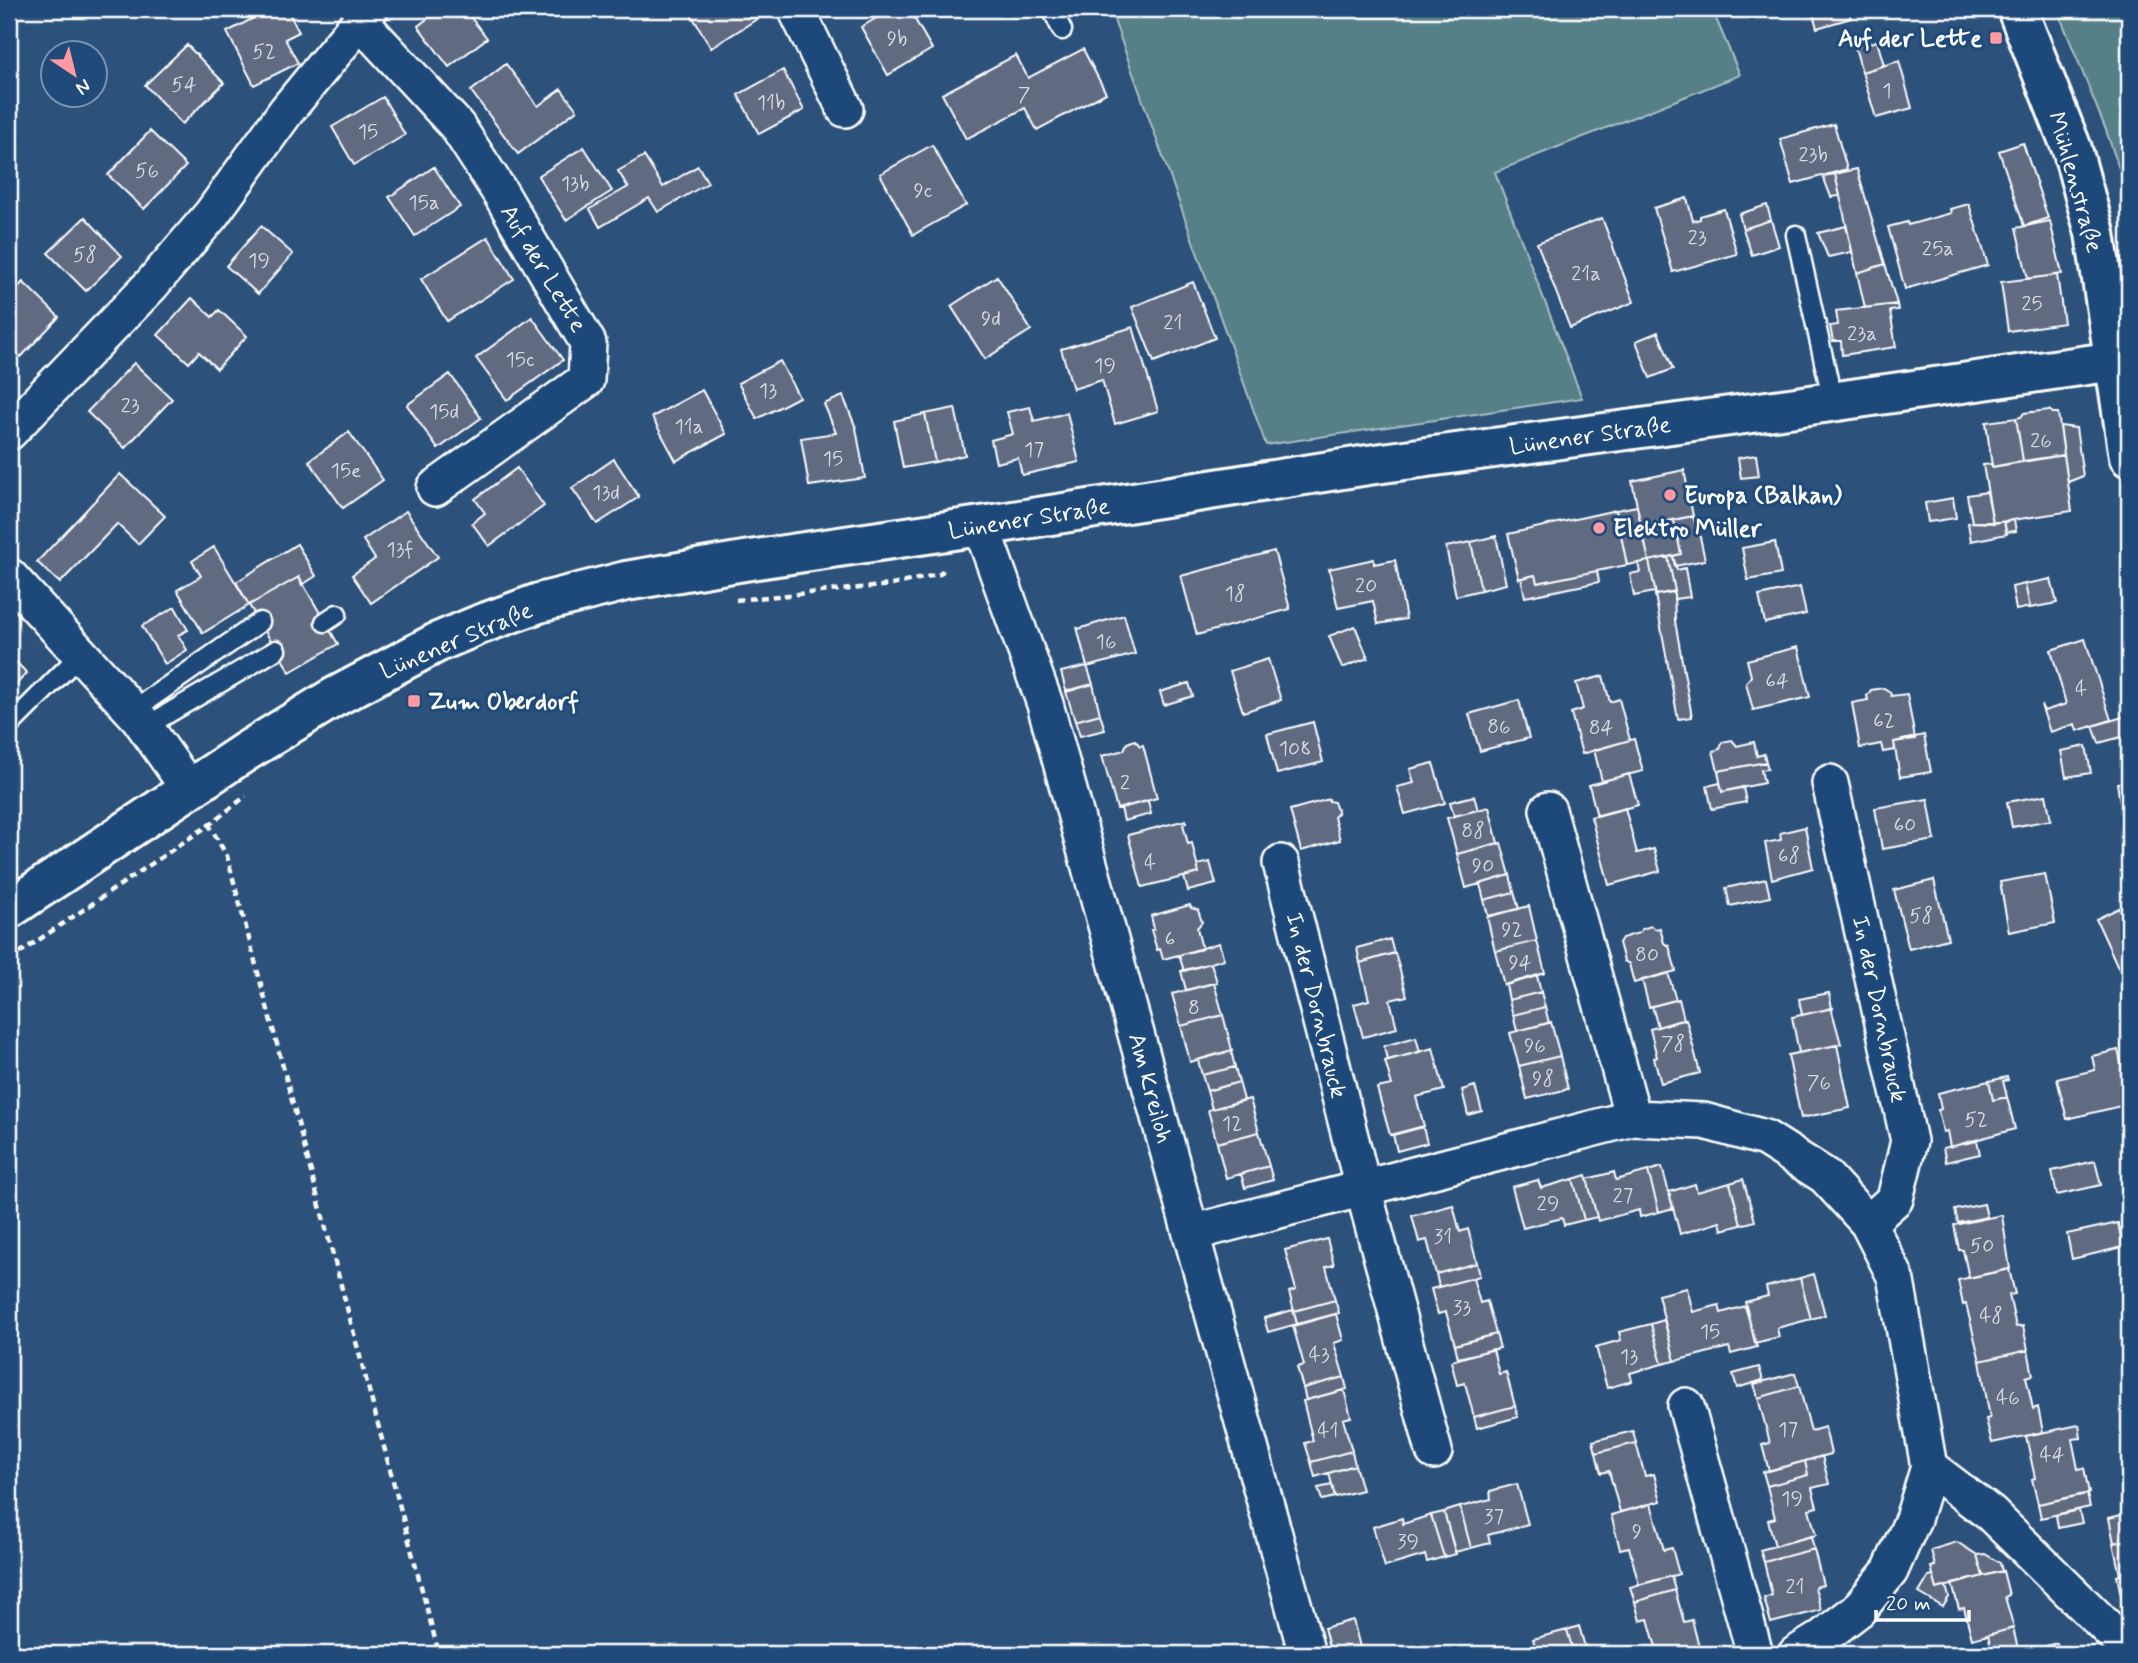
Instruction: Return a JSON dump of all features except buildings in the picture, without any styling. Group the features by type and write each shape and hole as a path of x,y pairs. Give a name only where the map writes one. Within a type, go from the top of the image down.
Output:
{"main road":[{"name":"Mühlenstraße","path":"2017,9 2072,149 2095,233 2122,360 2129,457"},
{"name":"Lünener Straße","path":"9,909 189,789 331,699 438,642 539,603 626,581 750,560 1368,465 2122,360"}],"street":[{"path":"796,9 845,109"},
{"name":"Auf der Lette","path":"9,432 151,285 211,215 287,110 365,15 457,125 588,342 586,380 435,488"},
{"name":"Am Kreiloh","path":"981,526 1045,704 1307,1654"},
{"path":"9,576 139,719 189,789"},
{"name":"In der Dornbrauck","path":"1830,783 1909,1141 1895,1199 1868,1223"},
{"path":"1548,810 1633,1118"},
{"name":"In der Dornbrauck","path":"1281,863 1363,1188 1434,1451"},
{"path":"1191,1233 1633,1118 1704,1121 1765,1138 1825,1176 1868,1223 1895,1276 1928,1467 1913,1519 1890,1571 1858,1610 1796,1654"},
{"path":"1686,1406 1755,1654"},
{"path":"1928,1467 1991,1514 2129,1649"}],"lane":[{"path":"1052,9 1062,30"},
{"path":"1796,235 1833,402"},
{"path":"139,719 260,622"},
{"path":"139,719 276,650"},
{"path":"9,726 80,655"}],"path":[{"path":"733,601 892,585 940,574 981,526"},
{"path":"189,789 227,856 439,1654"},
{"path":"9,960 209,825 247,796"}],"green space":[{"path":"1110,9 1712,9 1740,75 1495,172 1582,398 1266,445"},
{"path":"2057,9 2129,9 2129,198 2106,130"}],"place":[{"name":"Auf der Lette","path":"1996,38"},
{"name":"Europa (Balkan)","path":"1670,495"},
{"name":"Elektro Müller","path":"1599,528"},
{"name":"Zum Oberdorf","path":"414,701"}]}
